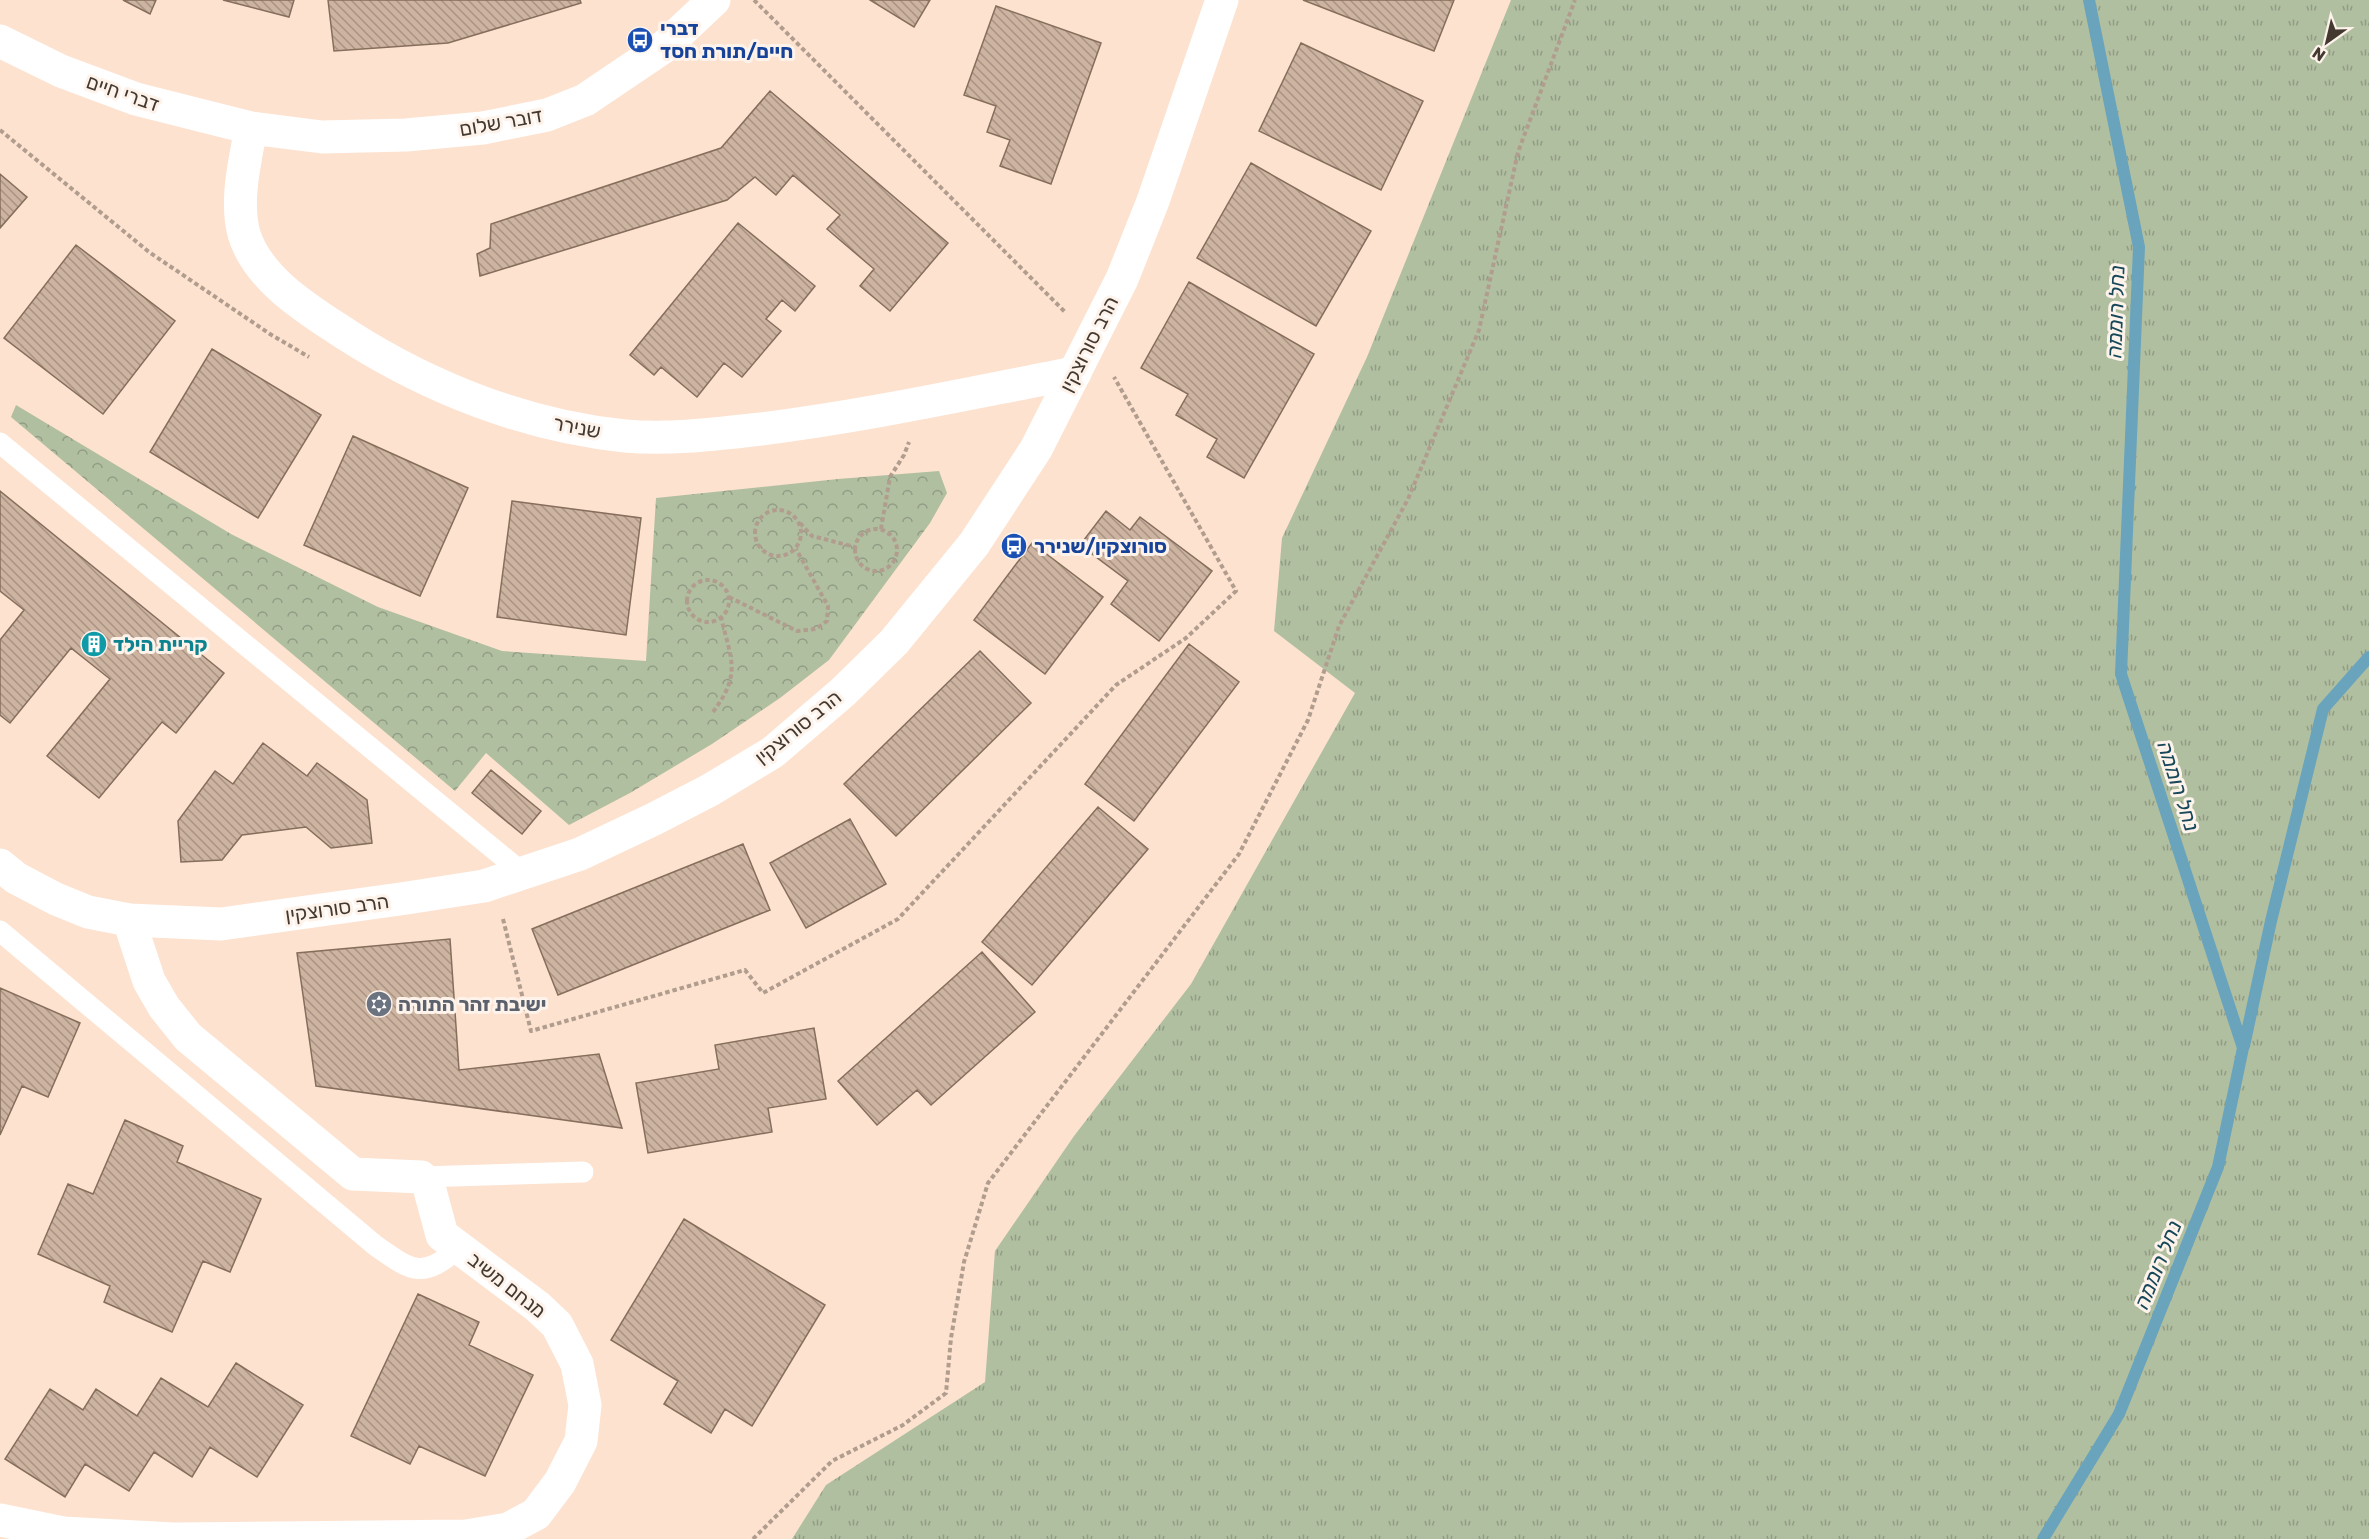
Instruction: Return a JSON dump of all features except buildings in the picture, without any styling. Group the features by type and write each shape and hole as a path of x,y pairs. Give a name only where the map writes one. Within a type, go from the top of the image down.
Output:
{"street":[{"name":"דובר שלום","path":"251,129 322,137 406,135 483,128 548,115 585,100 625,74 665,46 714,0"},
{"name":"הרב סורוצקין","path":"0,865 16,878 56,899 88,912 129,920 220,924 418,897 509,878 580,854 710,790 772,752 843,692 894,642 974,544 1036,449 1122,279 1153,201 1222,0"},
{"name":"דברי חיים","path":"0,41 61,71 136,99 251,129"},
{"name":"שנירר","path":"251,129 243,172 242,206 244,233 257,261 284,290 369,350 440,386 501,410 568,427 625,436 694,436 822,421 1075,373"},
{"path":"129,920 149,981 164,1007 188,1037 353,1174 421,1177"},
{"name":"מנחם משיב","path":"0,1520 63,1533 173,1539 466,1536 508,1529 536,1514 560,1482 581,1442 585,1405 577,1364 557,1325 538,1307 442,1235 431,1202 428,1183 421,1177"}],"lane":[{"path":"0,443 509,878"},
{"path":"0,931 399,1263 421,1270 439,1265 459,1248"},
{"path":"421,1177 583,1172"}],"path":[{"path":"509,878 531,1031 745,970 763,993 898,919 1116,685 1186,638 1236,591 1092,338 754,0"},
{"path":"753,1539 832,1461 903,1425 945,1394 951,1338 964,1262 988,1183 1239,854 1308,720 1340,626 1408,499 1479,330 1518,152 1575,0"},
{"path":"881,529 890,477 904,455 912,435 915,403"},
{"path":"798,521 802,537 796,549 782,556 766,554 759,548 754,530 756,523 769,511 785,511 793,515 812,536 855,547"},
{"path":"881,529 888,531 895,539 898,555 891,566 878,571 864,567 858,562 855,547 857,540 866,530 881,529"},
{"path":"729,597 726,611 721,617 707,622 694,616 688,608 688,594 697,583 707,580 721,584 729,597 797,631 816,629 827,621 828,606 796,549"},
{"path":"713,712 727,694 733,676 721,617"}],"green space":[{"path":"1511,0 2369,0 2369,1539 792,1539 826,1485 985,1382 995,1251 1074,1136 1191,984 1355,693 1274,631 1282,538 1367,357"},
{"path":"16,405 231,534 378,607 502,651 646,661 656,498 939,471 947,493 930,523 829,660 780,698 712,744 630,793 569,825 486,753 455,791 11,417"}],"waterway":[{"name":"נחל רוממה","path":"2043,1539 2119,1414 2218,1167 2243,1048 2121,674 2139,247 2089,0"},
{"path":"2244,1046 2271,921 2323,709 2369,657"}],"place":[{"name":"דברי חיים/תורת חסד","path":"640,40"},
{"name":"סורוצקין/שנירר","path":"1014,546"},
{"name":"קריית הילד","path":"94,644"},
{"name":"ישיבת זהר התורה","path":"379,1004"}]}
